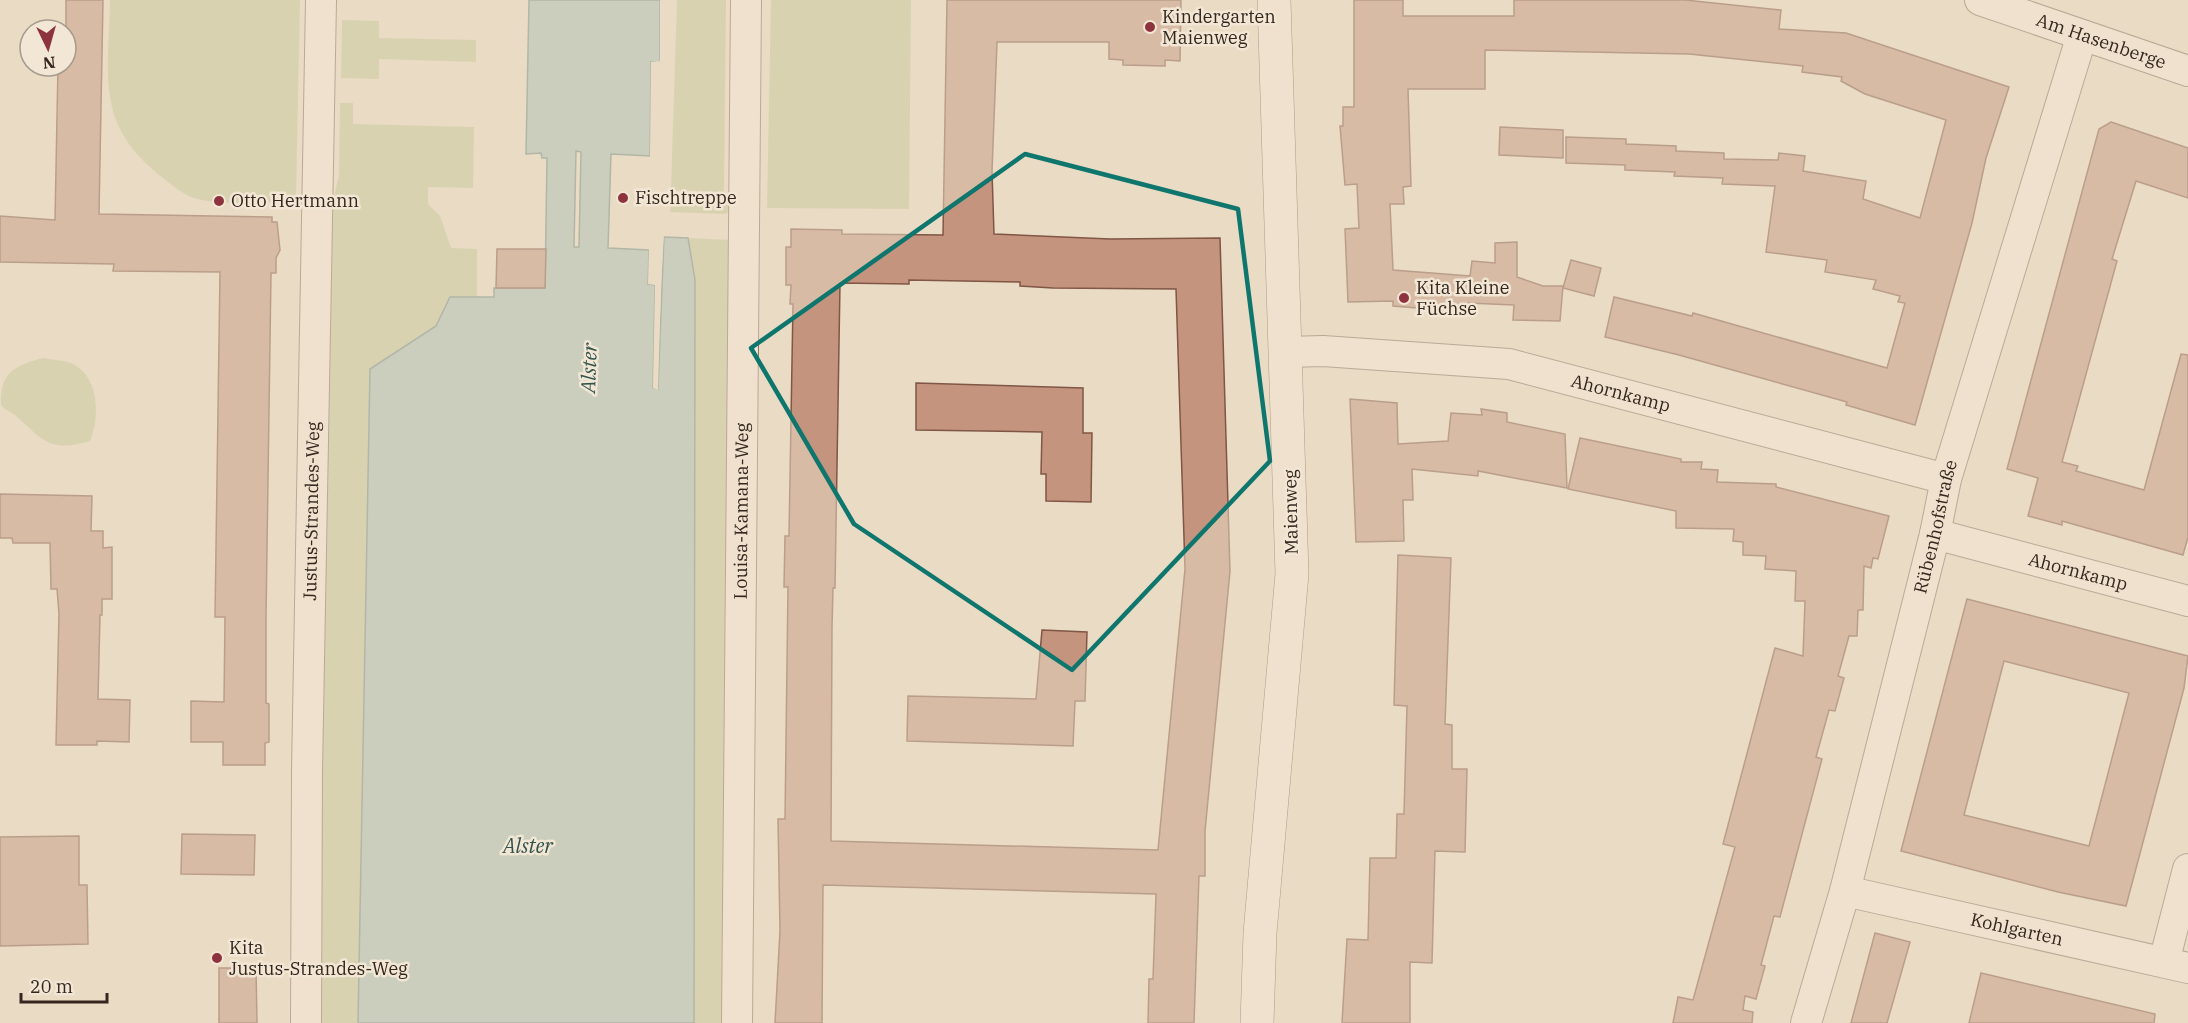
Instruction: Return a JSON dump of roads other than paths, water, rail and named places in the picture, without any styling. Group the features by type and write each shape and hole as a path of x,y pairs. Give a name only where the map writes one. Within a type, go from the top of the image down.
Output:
{"street":[{"name":"Justus-Strandes-Weg","path":"306,1023 308,759 321,0"},
{"name":"Louisa-Kamana-Weg","path":"737,1023 746,0"},
{"name":"Maienweg","path":"1257,1023 1260,933 1292,574 1287,352 1274,0"},
{"name":"Am Hasenberge","path":"1980,0 2188,71"},
{"name":"Rübenhofstraße","path":"1806,1023 1845,891 1935,534 1946,479 2082,35"},
{"name":"Ahornkamp","path":"1287,352 1323,351 1509,364 1946,479"},
{"name":"Ahornkamp","path":"1935,534 2188,601"},
{"path":"2176,965 2188,869"},
{"name":"Kohlgarten","path":"1845,891 2176,965"}],"water":[{"name":"Alster","path":"529,0 660,0 660,62 651,62 650,156 611,154 608,248 649,250 648,284 655,285 653,388 658,389 664,237 688,238 695,280 694,1023 358,1023 370,369 436,326 450,297 494,297 494,288 545,288 547,158 542,158 541,153 526,154","holes":["576,151 581,152 579,247 574,247"]}],"place":[{"name":"Kindergarten Maienweg","path":"1150,27"},
{"name":"Fischtreppe","path":"623,198"},
{"name":"Otto Hertmann","path":"219,201"},
{"name":"Kita Kleine Füchse","path":"1404,298"},
{"name":"Kita Justus-Strandes-Weg","path":"217,958"}]}
